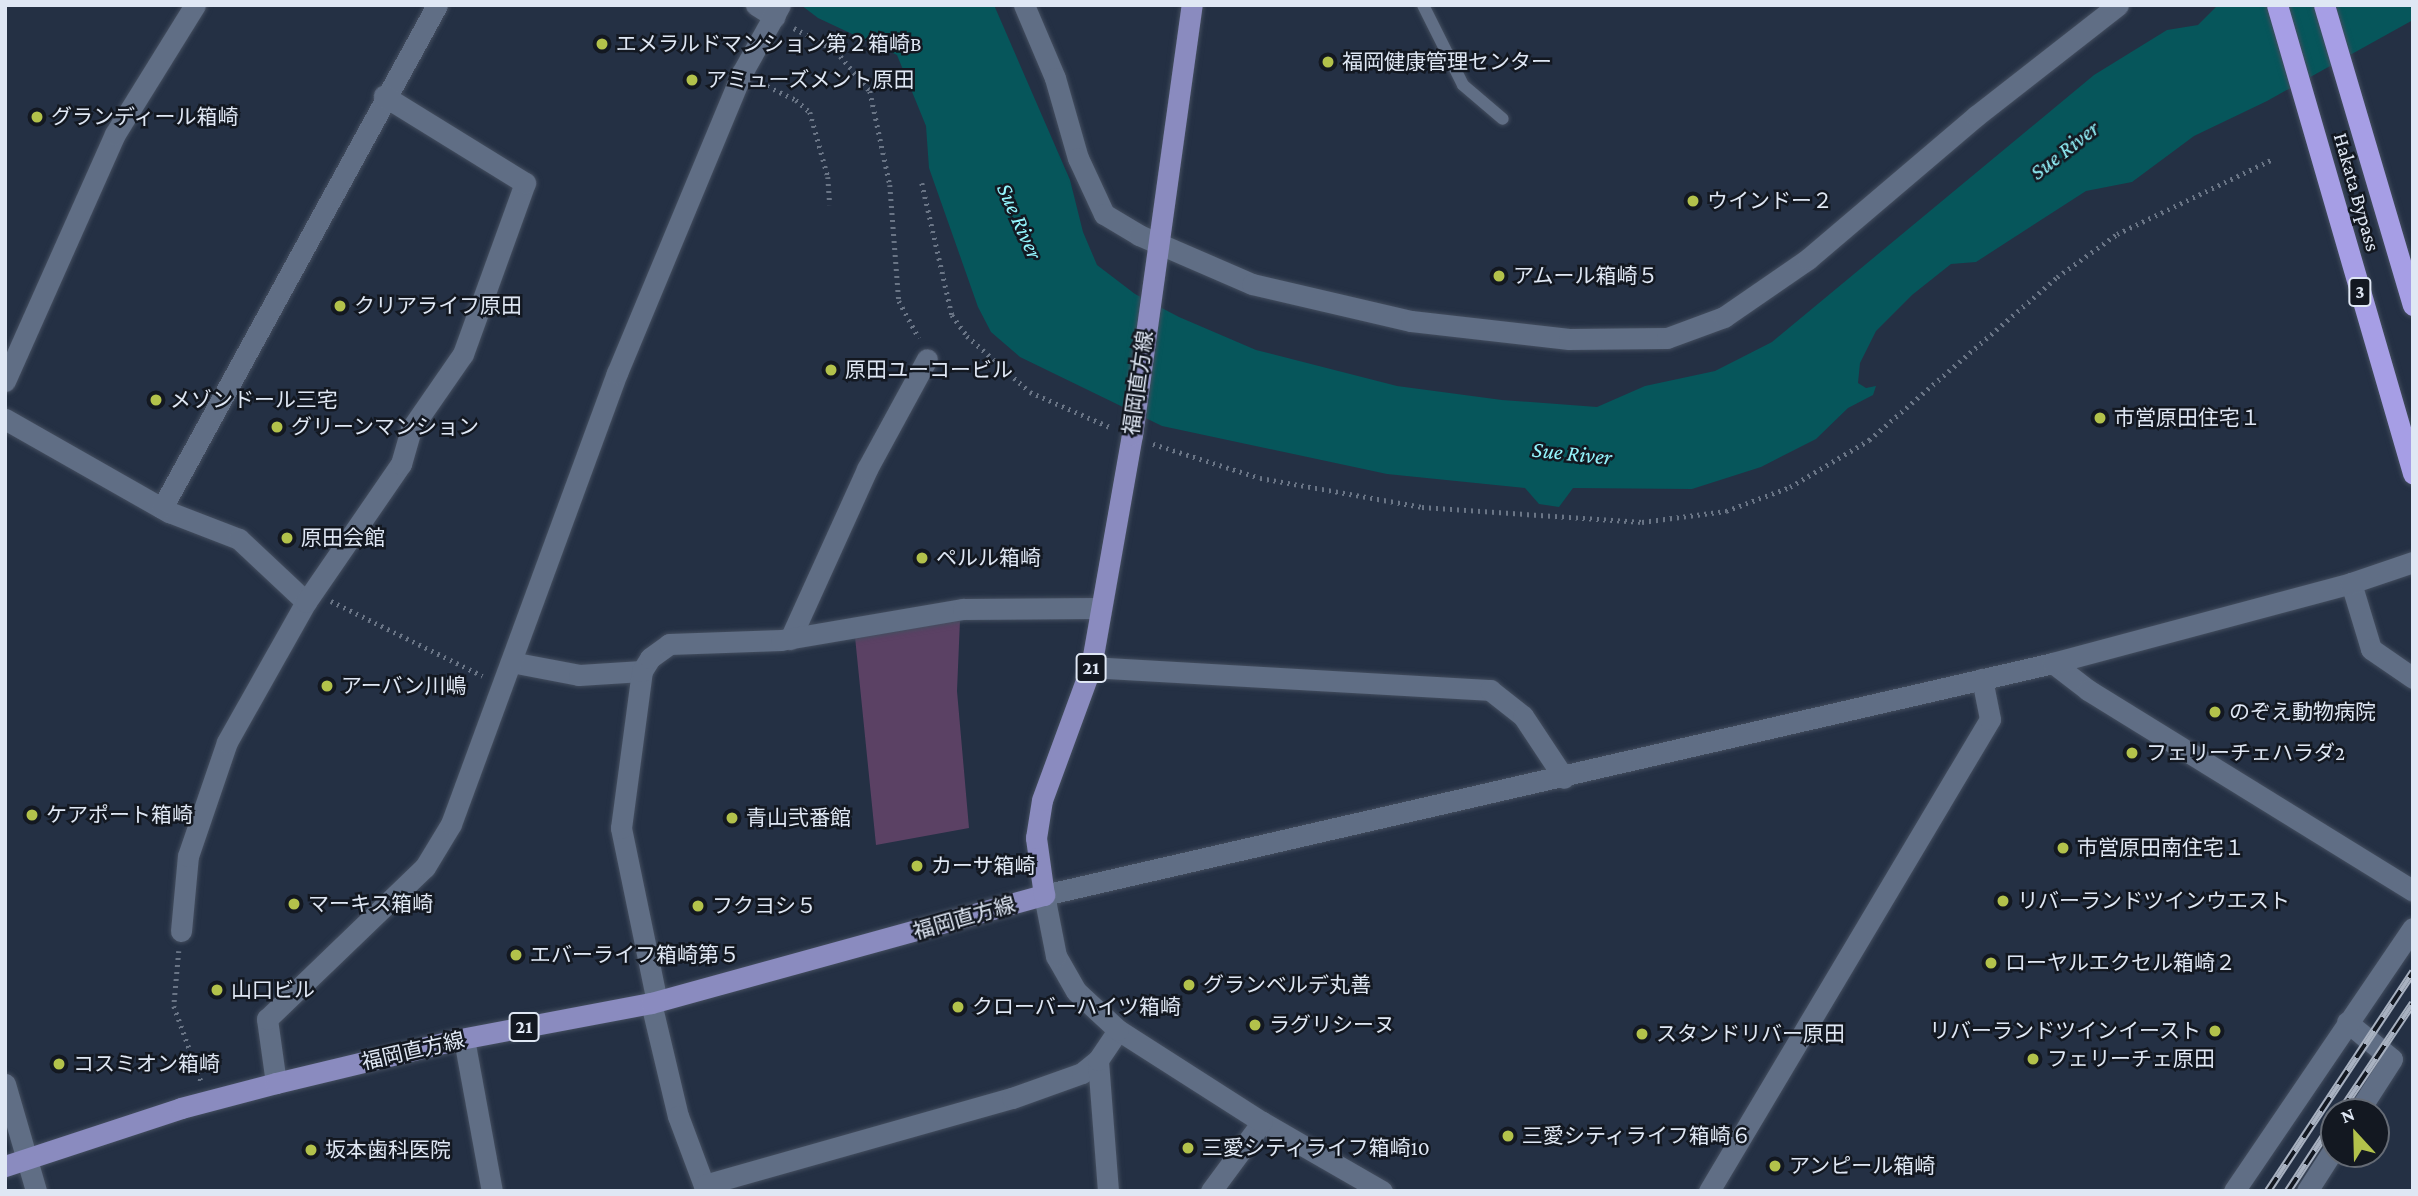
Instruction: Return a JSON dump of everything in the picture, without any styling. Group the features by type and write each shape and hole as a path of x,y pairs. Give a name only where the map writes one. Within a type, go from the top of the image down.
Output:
{"highway":[{"name":"Hakata Bypass","path":"2277,5 2413,474"},
{"name":"Hakata Bypass","path":"2324,5 2413,305"}],"main road":[{"name":"福岡直方線","path":"15,1163 208,1101 276,1083 464,1039 654,1002 1044,895 1036,838 1042,800 1091,667 1099,608 1132,435 1192,5"}],"street":[{"path":"5,381 115,134 195,5"},
{"path":"162,508 384,96 437,5"},
{"path":"276,1083 267,1019 425,867 451,824 617,373 742,73 778,11 756,5"},
{"path":"1024,5 1055,78 1078,158 1104,214 1159,243 1252,284 1411,321 1569,339 1667,338 1724,317 1808,260 1976,116 2118,5"},
{"path":"181,931 188,856 227,742 306,602 401,464 411,429 463,354 524,183 384,96"},
{"path":"790,639 867,469 927,359"},
{"path":"5,419 162,508 239,539 306,602"},
{"path":"1382,1191 1262,1122 1118,1030 1076,992 1055,956 1044,895 1564,778 2053,663 2351,583 2413,562"},
{"path":"2351,583 2371,649 2413,678"},
{"path":"1099,608 963,609 790,639 669,644 642,671 621,828 678,1116 705,1188 1012,1098 1082,1073 1098,1060 1118,1030"},
{"path":"511,662 579,675 642,671"},
{"path":"2053,663 2088,690 2413,891"},
{"path":"1091,667 1490,690 1523,716 1564,778"},
{"path":"1709,1191 1990,719 1982,679"},
{"path":"2234,1191 2413,928"},
{"path":"2347,1022 2392,1059 2367,1098"},
{"path":"464,1039 492,1191"},
{"path":"1098,1060 1108,1191"},
{"path":"5,1084 15,1163 36,1191"},
{"path":"1211,1191 1262,1122"},
{"path":"2307,1191 2322,1168"}],"lane":[{"path":"1423,5 1463,85 1503,119"}],"path":[{"path":"778,11 836,51 870,91 890,185 899,301 930,352 927,359"},
{"path":"742,73 796,100 810,113 828,177 830,205"},
{"path":"922,183 952,315 967,336 1030,392 1132,435 1261,478 1422,507 1642,522 1726,511 1790,487 1869,440 2057,277 2117,234 2273,159"},
{"path":"306,602 328,600 503,686"},
{"path":"181,931 174,1006 208,1101"}],"shaded area":[{"path":"960,620 957,691 969,828 876,845 855,637"}],"water":[{"name":"Sue River","path":"801,5 994,5 1070,180 1083,232 1097,265 1135,294 1179,317 1256,350 1397,386 1502,400 1597,407 1645,386 1715,371 1772,342 2094,75 2167,30 2198,25 2218,5 2413,5 2413,20 2267,101 2194,136 2132,182 2086,191 1976,262 1951,264 1912,295 1876,331 1860,363 1858,383 1866,388 1876,386 1873,395 1848,408 1816,439 1761,467 1692,489 1573,488 1559,507 1539,504 1525,488 1387,474 1162,426 1020,357 991,332 978,307 929,168 926,126 897,55 818,18"}],"railway":[{"path":"2268,1191 2413,972"},
{"path":"2349,1098 2413,1003"},
{"path":"2288,1191 2320,1142"}],"place":[{"name":"エメラルドマンション第２箱崎B","path":"602,44"},
{"name":"福岡健康管理センター","path":"1328,62"},
{"name":"アミューズメント原田","path":"692,80"},
{"name":"グランディール箱崎","path":"37,117"},
{"name":"ウインドー２","path":"1693,201"},
{"name":"アムール箱崎５","path":"1499,276"},
{"name":"クリアライフ原田","path":"340,306"},
{"name":"原田ユーコービル","path":"831,370"},
{"name":"メゾンドール三宅","path":"156,400"},
{"name":"市営原田住宅１","path":"2100,418"},
{"name":"グリーンマンション","path":"277,427"},
{"name":"原田会館","path":"287,538"},
{"name":"ペルル箱崎","path":"922,558"},
{"name":"アーバン川嶋","path":"327,686"},
{"name":"のぞえ動物病院","path":"2215,712"},
{"name":"フェリーチェハラダ2","path":"2132,753"},
{"name":"ケアポート箱崎","path":"32,815"},
{"name":"青山弐番館","path":"732,818"},
{"name":"市営原田南住宅１","path":"2063,848"},
{"name":"カーサ箱崎","path":"917,866"},
{"name":"リバーランドツインウエスト","path":"2003,901"},
{"name":"マーキス箱崎","path":"294,904"},
{"name":"フクヨシ５","path":"698,906"},
{"name":"エバーライフ箱崎第５","path":"516,955"},
{"name":"ローヤルエクセル箱崎２","path":"1991,963"},
{"name":"グランベルデ丸善","path":"1189,985"},
{"name":"山口ビル","path":"217,990"},
{"name":"クローバーハイツ箱崎","path":"958,1007"},
{"name":"ラグリシーヌ","path":"1255,1025"},
{"name":"リバーランドツインイースト","path":"2215,1031"},
{"name":"スタンドリバー原田","path":"1642,1034"},
{"name":"フェリーチェ原田","path":"2033,1059"},
{"name":"コスミオン箱崎","path":"59,1064"},
{"name":"三愛シティライフ箱崎６","path":"1508,1136"},
{"name":"三愛シティライフ箱崎10","path":"1188,1148"},
{"name":"坂本歯科医院","path":"311,1150"},
{"name":"アンピール箱崎","path":"1775,1166"}]}
